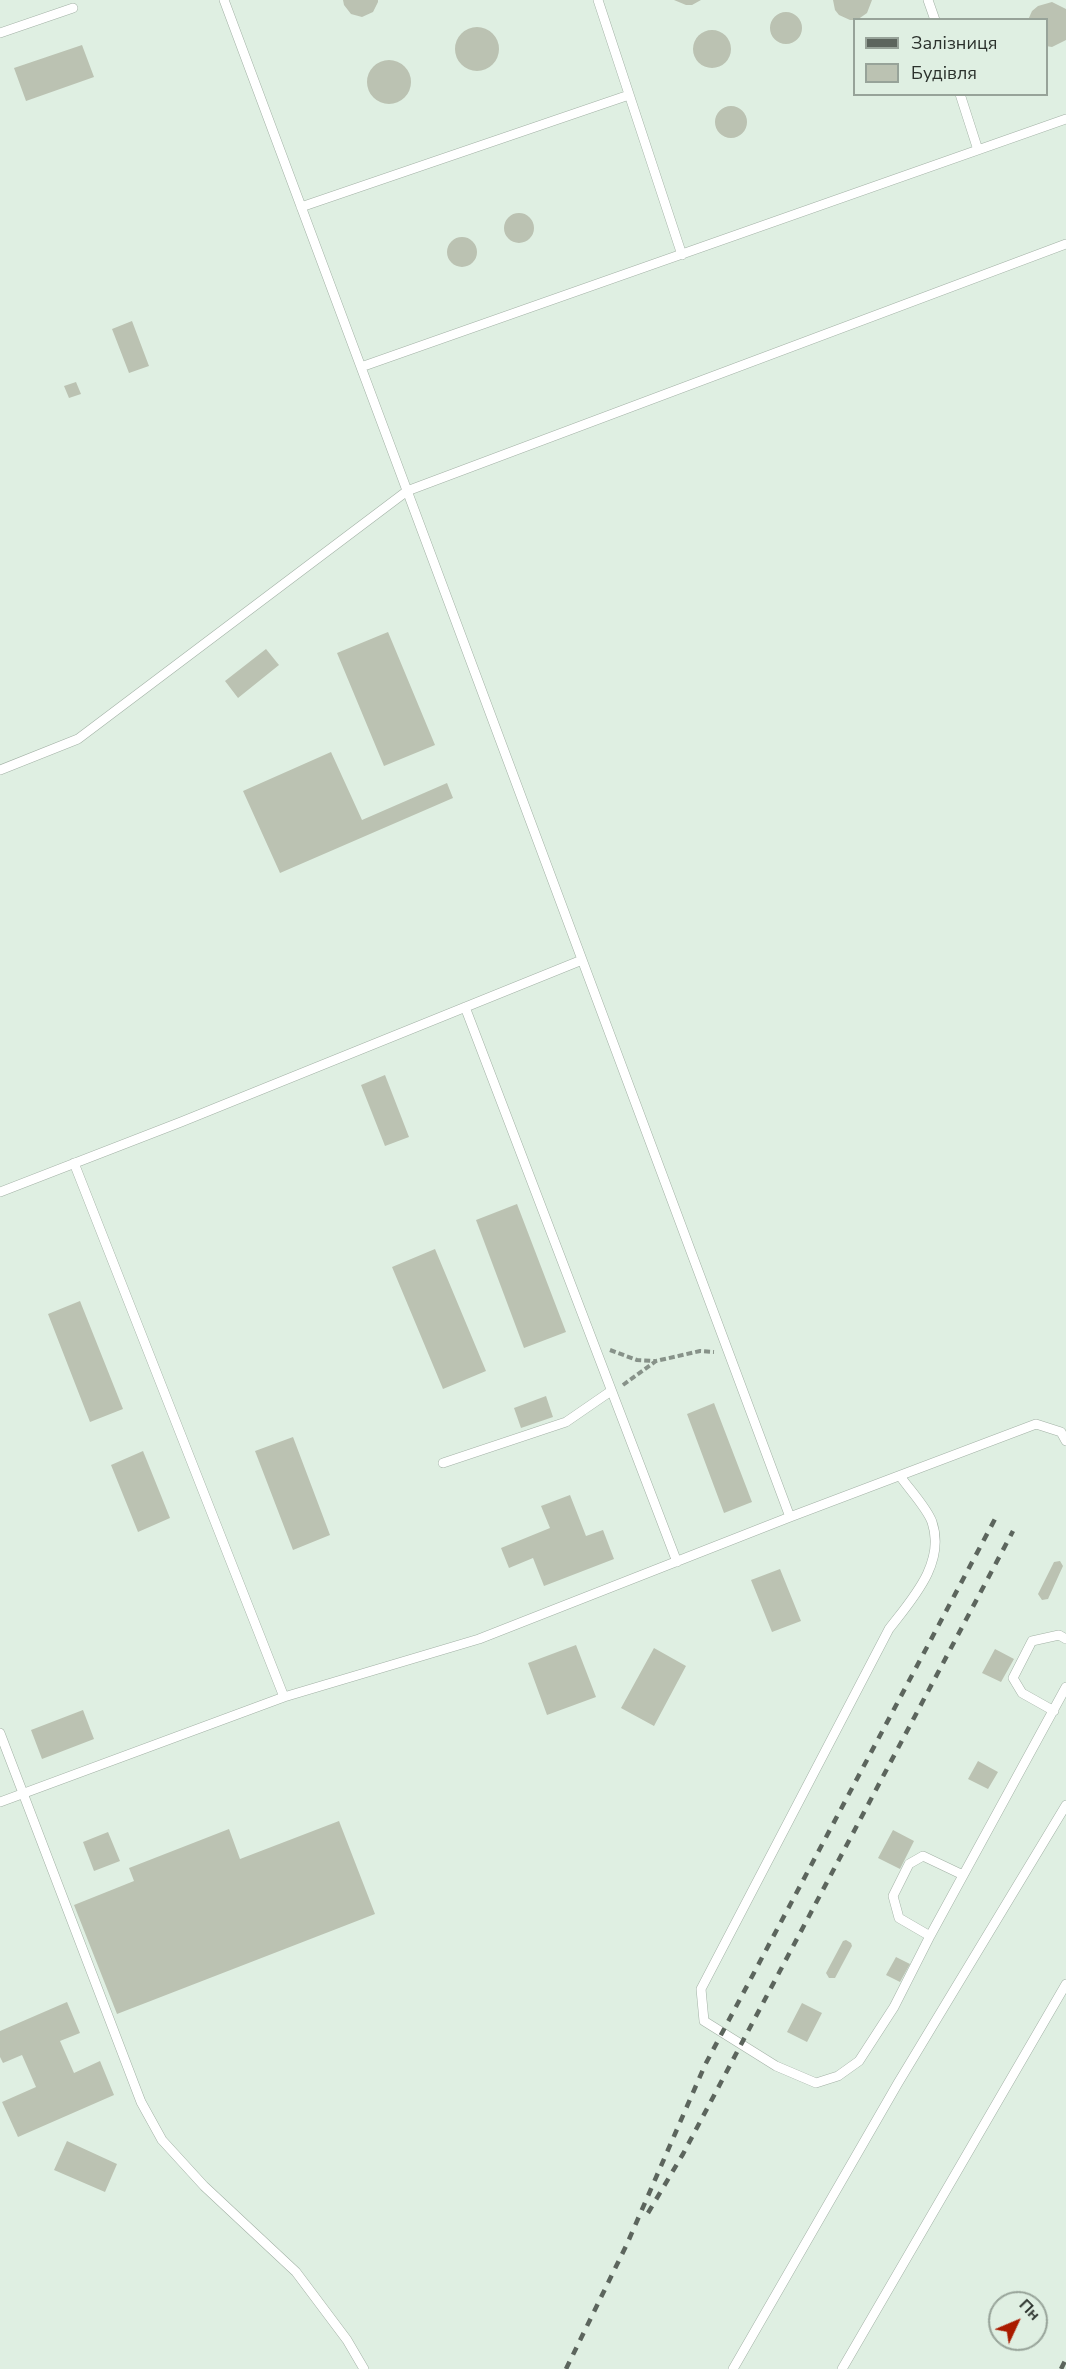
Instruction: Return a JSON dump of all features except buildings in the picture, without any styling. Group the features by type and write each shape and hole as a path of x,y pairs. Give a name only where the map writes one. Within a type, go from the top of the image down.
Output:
{"lane":[{"path":"224,0 790,1517"},
{"path":"598,0 682,255"},
{"path":"928,0 934,18"},
{"path":"0,33 73,8"},
{"path":"301,207 629,95"},
{"path":"961,96 978,150"},
{"path":"361,368 1066,119"},
{"path":"0,770 78,739 407,491 1066,244"},
{"path":"0,1192 582,960"},
{"path":"465,1007 677,1562"},
{"path":"74,1163 284,1697"},
{"path":"443,1463 566,1422 611,1391"},
{"path":"0,1802 284,1697 479,1639 790,1517 1036,1424 1061,1432 1066,1441"},
{"path":"900,1476 932,1521 933,1564 925,1581 889,1629 701,1989 704,2021 776,2066 816,2083 838,2076 859,2061 894,2007 930,1936 1066,1687"},
{"path":"1054,1711 1022,1693 1013,1678 1032,1641 1059,1635 1066,1639"},
{"path":"0,1733 141,2102 162,2140 204,2186 296,2272 347,2340 364,2369"},
{"path":"733,2369 898,2083 1066,1805"},
{"path":"930,1936 899,1918 893,1896 909,1864 923,1856 963,1875"},
{"path":"842,2369 1066,1984"}],"path":[{"path":"592,1339 637,1360 656,1361 700,1351 729,1353"},
{"path":"611,1391 628,1383 656,1361"}],"railway":[{"path":"566,2369 627,2244 705,2065 995,1519"},
{"path":"648,2213 683,2154 1013,1531"},
{"path":"1061,2369 1066,2359"}]}
